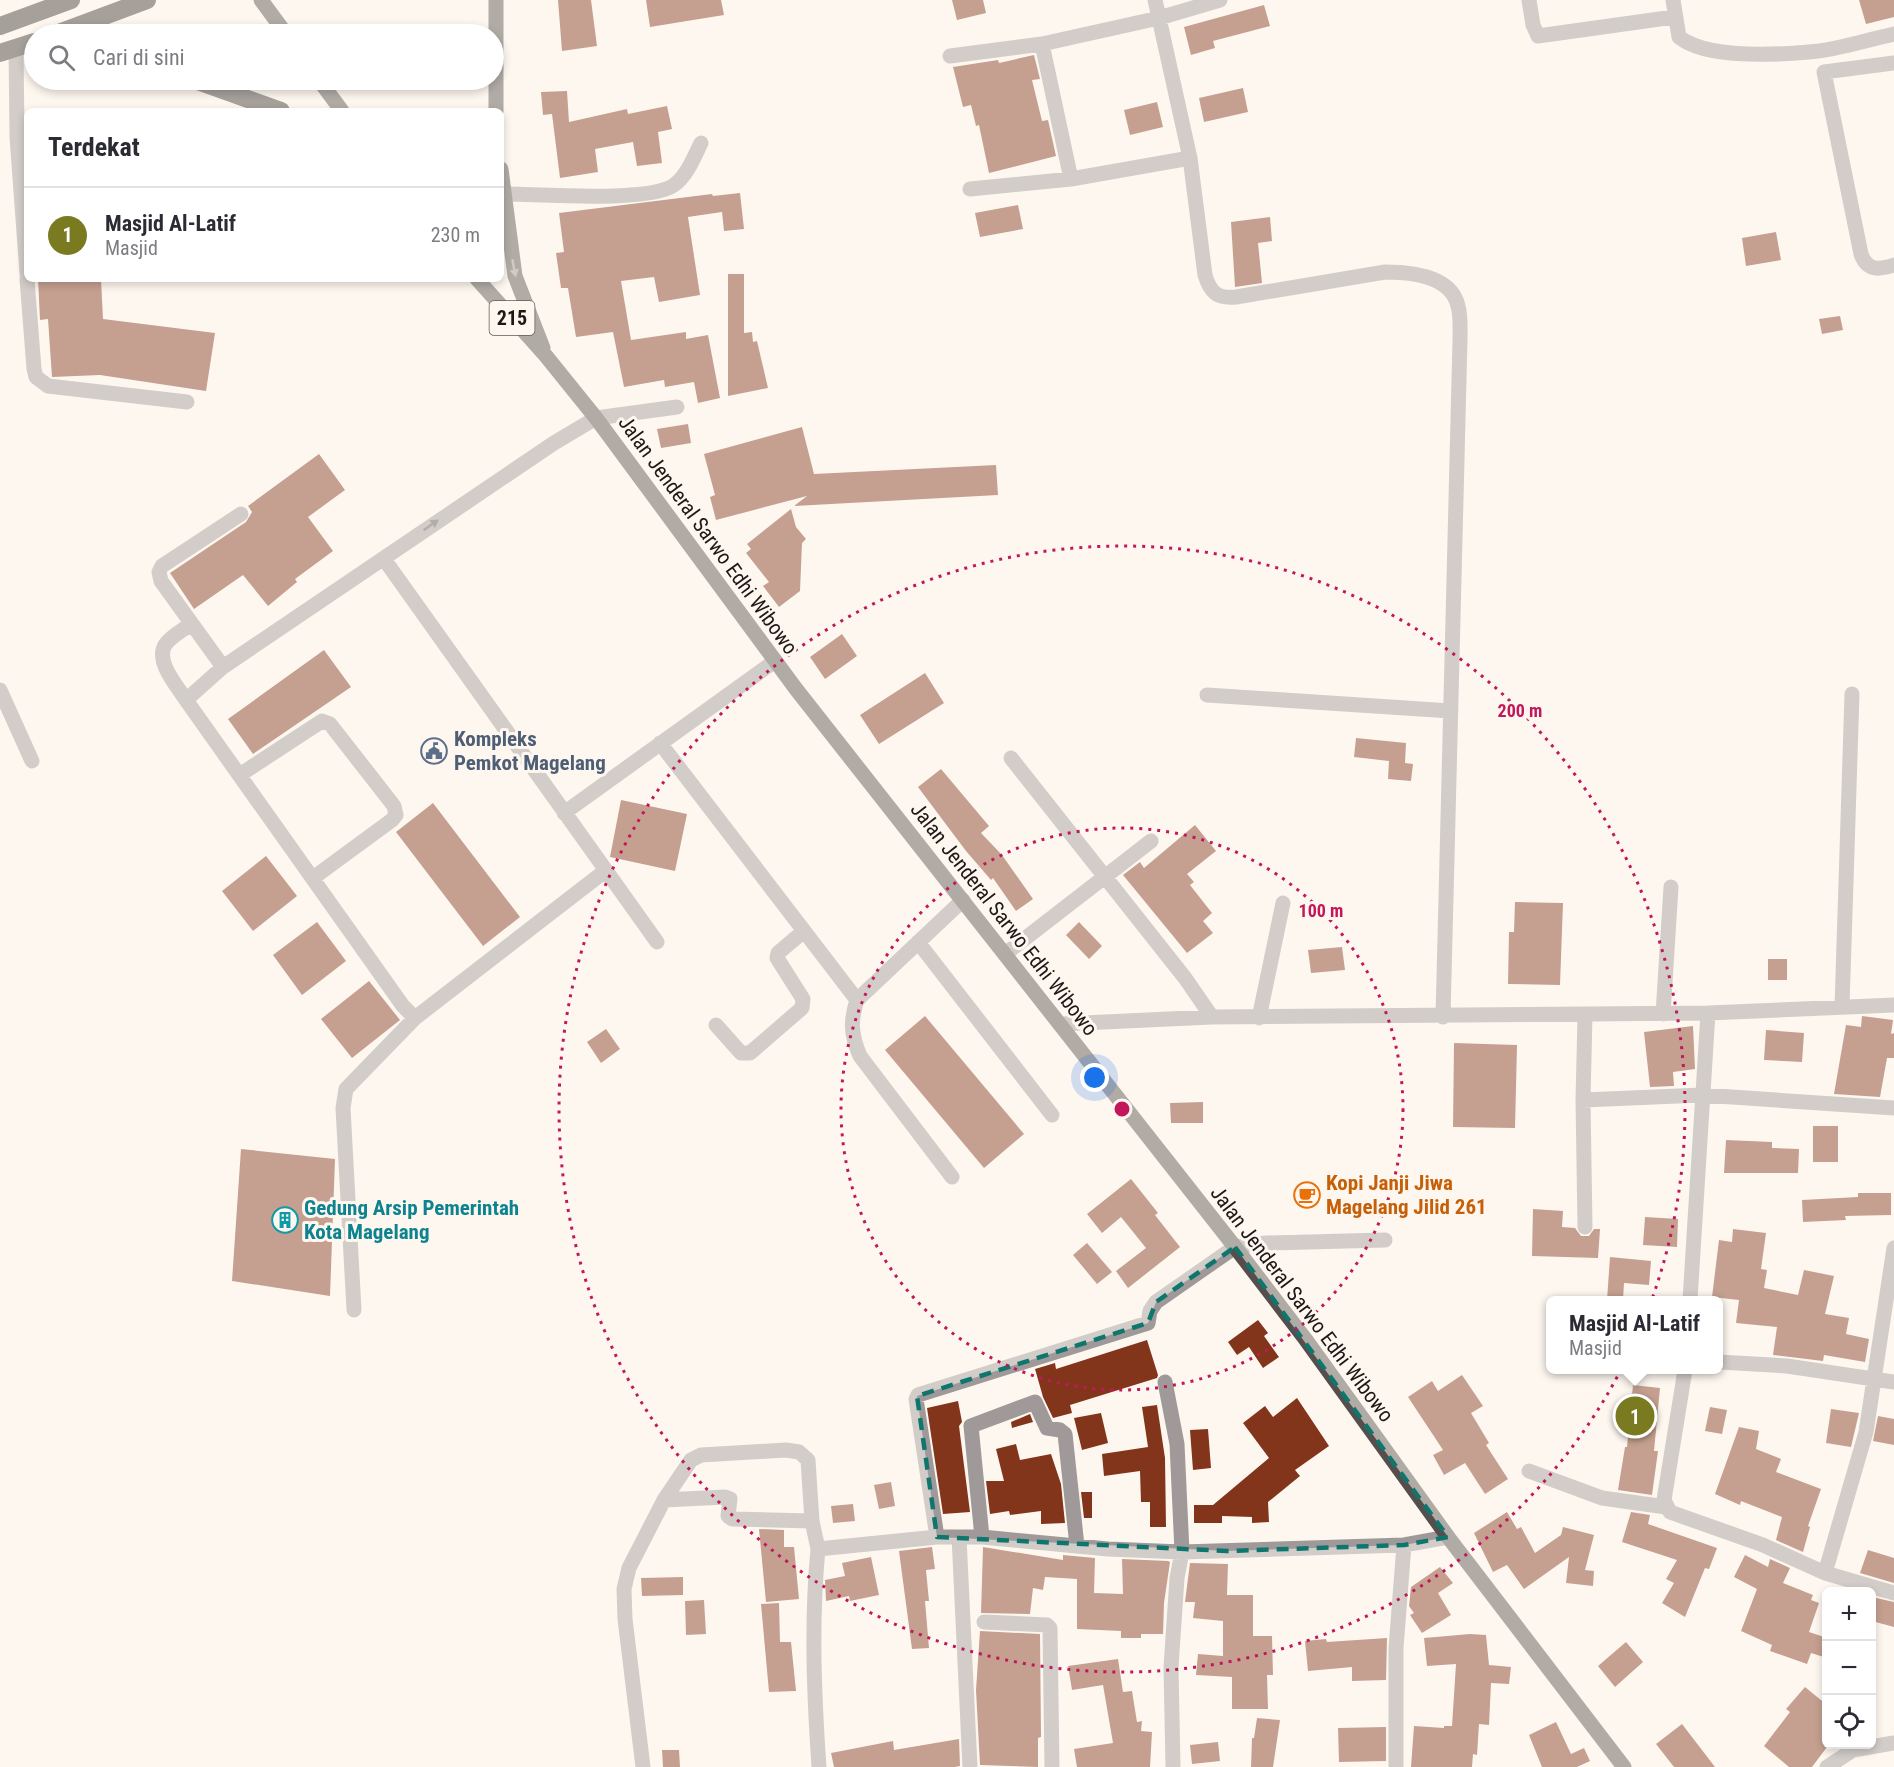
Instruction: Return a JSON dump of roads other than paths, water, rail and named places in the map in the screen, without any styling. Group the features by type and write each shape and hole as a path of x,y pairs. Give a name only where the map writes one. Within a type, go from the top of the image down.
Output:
{"highway":[{"path":"0,26 71,0"},
{"path":"88,24 147,0"},
{"path":"8,51 24,45"},
{"path":"223,90 273,108"}],"main road":[{"path":"261,0 279,24"},
{"path":"496,0 496,24"},
{"path":"326,90 340,108"},
{"path":"496,90 496,108"},
{"name":"Jalan Jenderal Sarwo Edhi Wibowo","path":"504,229 515,276 546,356"},
{"name":"Jalan Jenderal Sarwo Edhi Wibowo","path":"480,282 546,356 596,418 775,661 1235,1247 1306,1340 1448,1537 1624,1767"}],"street":[{"path":"1155,0 1190,158 1205,275 1216,295 1236,297 1385,272 1407,272 1423,274 1437,281 1447,289 1458,304 1460,340 1443,1017"},
{"path":"950,56 1042,44 1159,18 1220,0"},
{"path":"1529,0 1533,25 1538,36 1674,17"},
{"path":"1673,0 1679,37 1691,47 1740,53 1810,52 1894,34"},
{"path":"1042,44 1071,179"},
{"path":"8,51 24,233"},
{"path":"1894,63 1824,72 1864,264 1873,268 1894,266"},
{"path":"504,194 627,195 660,191 672,186 681,178 702,143"},
{"path":"970,189 1071,179 1190,158"},
{"path":"27,282 34,369 36,377 43,383 187,402"},
{"path":"186,700 224,667 479,492 596,418 677,406"},
{"path":"224,667 161,581 160,570 241,514"},
{"path":"384,559 657,942"},
{"path":"191,624 165,645 162,655 167,671 403,1006 415,1018"},
{"path":"564,813 775,661"},
{"path":"0,690 32,761"},
{"path":"1842,1007 1852,694"},
{"path":"1207,695 1451,711"},
{"path":"241,774 322,721 330,724 394,806 396,815 392,820 313,878"},
{"path":"660,743 857,1000"},
{"path":"1011,758 1106,876 1212,1017"},
{"path":"1005,954 1151,841"},
{"path":"354,1310 343,1108 346,1089 415,1018 605,871"},
{"path":"1664,1014 1671,887"},
{"path":"952,1177 860,1056 851,1019 857,1000 963,900"},
{"path":"1259,1018 1283,903"},
{"path":"716,1025 741,1053 750,1053 801,1008 803,999 777,958 778,953 804,931"},
{"path":"918,942 1052,1115"},
{"path":"1061,1024 1212,1017 1585,1016 1894,1005"},
{"path":"1690,1296 1708,1013"},
{"path":"1585,1016 1583,1100 1585,1227"},
{"path":"1583,1100 1702,1095 1894,1108"},
{"path":"937,1537 916,1396 1148,1323 1150,1311 1156,1302 1235,1247 1266,1243 1385,1240"},
{"path":"1825,1573 1866,1432 1894,1248"},
{"path":"1723,1362 1787,1366 1894,1382"},
{"path":"1666,1507 1664,1500 1684,1374"},
{"path":"1165,1382 1177,1444 1182,1552 1177,1578 1171,1667 1173,1767"},
{"path":"982,1537 971,1426 1035,1402 1047,1428 1060,1430 1065,1434 1077,1546"},
{"path":"643,1767 625,1619 624,1589 629,1568 664,1500 696,1457 786,1450 798,1452 808,1460 812,1521 818,1549 812,1676 819,1767"},
{"path":"1529,1471 1602,1498 1666,1507 1678,1516 1763,1545 1825,1573 1894,1593"},
{"path":"664,1500 725,1497 730,1499 728,1516 732,1519 812,1521"},
{"path":"818,1549 937,1537 982,1537 1077,1546 1182,1552 1404,1545 1448,1537"},
{"path":"959,1537 970,1767"},
{"path":"1396,1767 1396,1648 1404,1545"},
{"path":"984,1622 1047,1625 1050,1628 1052,1767"},
{"path":"1827,1767 1853,1750 1894,1743"}],"place":[{"name":"Kompleks Pemkot Magelang","path":"434,751"},
{"name":"Kopi Janji Jiwa Magelang Jilid 261","path":"1307,1195"},
{"name":"Gedung Arsip Pemerintah Kota Magelang","path":"285,1220"},
{"name":"Masjid Al-Latif","path":"1635,1416"}]}
